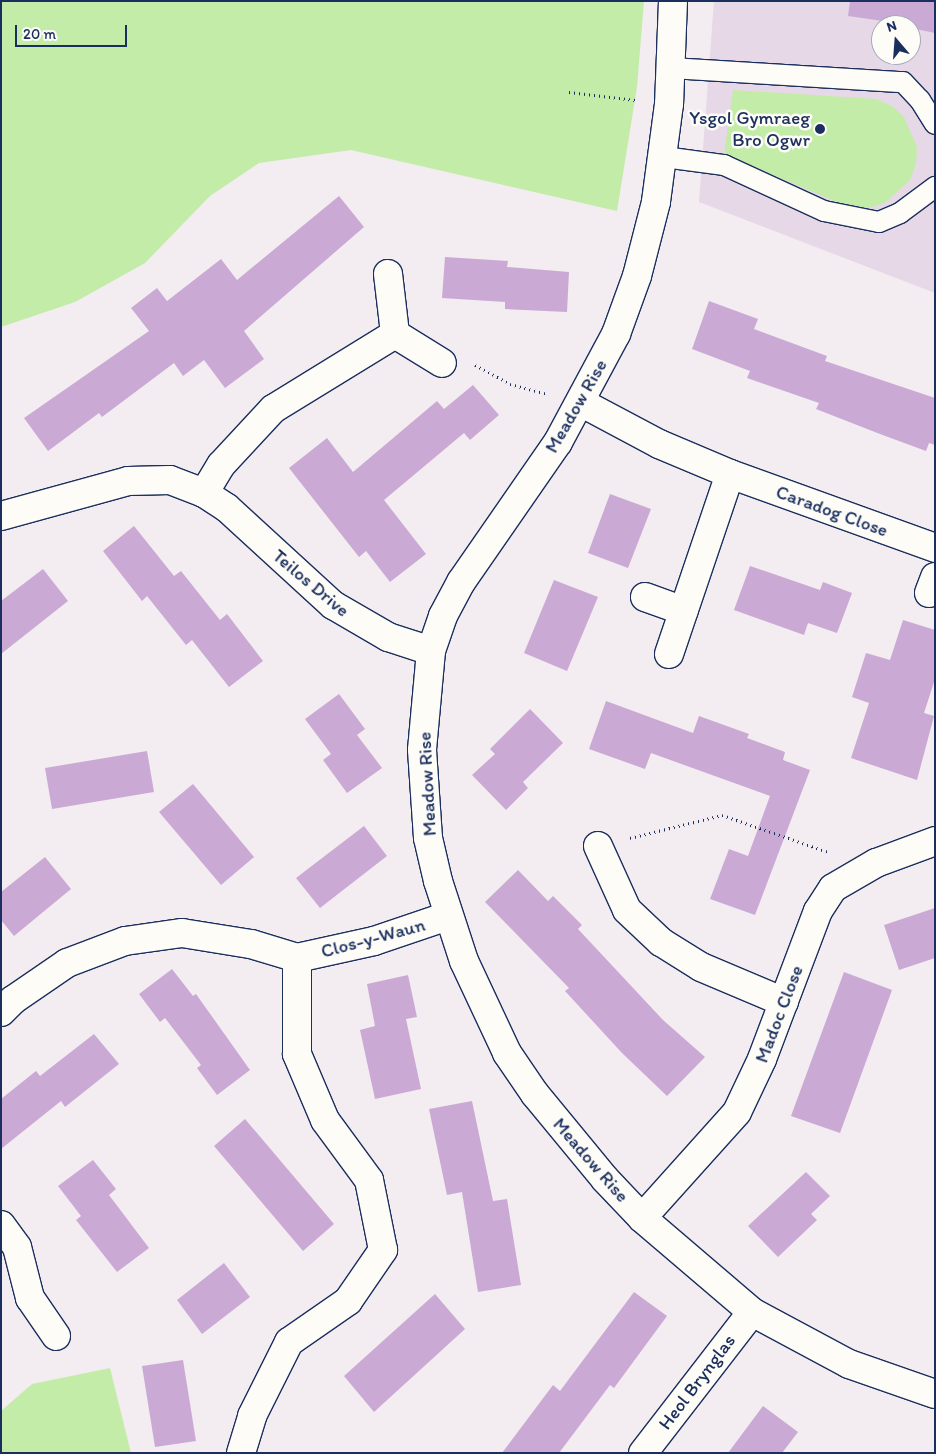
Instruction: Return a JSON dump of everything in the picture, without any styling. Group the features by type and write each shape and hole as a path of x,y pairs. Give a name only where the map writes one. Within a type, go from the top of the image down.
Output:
{"street":[{"name":"Meadow Rise","path":"673,1 669,104 664,157 637,276 616,334 582,403 520,500 461,582 442,616 430,652 422,750 428,838 448,916 483,1004 507,1053 569,1137 642,1218 752,1312 849,1364 935,1394"},
{"path":"388,274 395,334"},
{"path":"395,334 442,362"},
{"path":"204,493 221,465 273,409 395,334"},
{"name":"Caradog Close","path":"582,403 660,444 730,474 935,548"},
{"path":"669,654 730,474"},
{"name":"Teilos Drive","path":"1,516 128,481 170,480 204,493 227,508 333,605 388,637 430,652"},
{"path":"645,597 684,611"},
{"name":"Madoc Close","path":"642,1218 737,1112 784,1002 818,911 833,888 854,874 935,841"},
{"path":"598,846 628,910 661,942 701,967 784,1002"},
{"name":"Clos-y-Waun","path":"1,1012 13,1000 68,963 125,941 182,932 251,944 297,958 374,941 448,916"},
{"name":"Clos-y-Waun","path":"241,1453 252,1416 289,1342 348,1301 383,1250 369,1180 325,1120 298,1054 297,958"},
{"path":"1,1225 17,1247 30,1298 56,1336"},
{"name":"Heol Brynglas","path":"643,1453 752,1312"}],"lane":[{"path":"671,68 903,82 920,100 935,124"},
{"path":"664,157 724,165 824,211 879,222 900,214 935,187"}],"path":[{"path":"569,92 669,104"},
{"path":"442,362 478,365 510,384 582,403"},
{"path":"598,846 722,815 840,857 854,874"}],"shaded area":[{"name":"Ysgol Gymraeg Bro Ogwr","path":"714,1 935,1 935,293 699,202"}],"green space":[{"path":"1,1 644,1 637,87 617,211 351,150 259,163 210,196 145,263 75,302 1,327"},
{"path":"733,90 877,99 892,106 904,117 917,147 916,164 910,180 885,203 868,208 851,208 724,154"},
{"path":"110,1368 131,1453 1,1453 1,1411 32,1384"}],"building":[{"path":"850,1 935,1 935,33 921,30 921,15 871,15 871,19 848,16"},
{"path":"339,196 364,227 244,331 264,359 225,388 204,360 183,376 174,363 102,417 99,413 48,451 24,418 149,331 131,308 157,288 167,301 221,259 237,280"},
{"path":"445,257 508,261 507,267 569,272 567,312 505,309 505,302 442,298"},
{"path":"709,301 758,319 754,329 827,356 825,361 935,398 935,445 929,443 926,451 816,409 819,403 747,378 750,371 692,349"},
{"path":"473,385 499,415 470,440 464,433 384,500 426,554 390,582 366,551 359,557 289,468 327,438 353,472 437,401 444,409"},
{"path":"610,494 651,509 628,568 588,553"},
{"path":"134,526 174,576 181,571 220,620 227,614 263,661 229,687 192,640 186,645 147,596 142,601 103,551"},
{"path":"750,566 820,590 823,582 852,593 837,633 808,623 804,635 734,610"},
{"path":"43,569 68,601 1,654 1,601"},
{"path":"554,580 598,597 567,671 524,653"},
{"path":"903,620 935,630 935,679 924,713 934,716 917,780 851,758 869,703 852,697 866,653 890,660"},
{"path":"339,694 365,729 357,735 382,768 347,793 323,760 331,754 305,719"},
{"path":"606,701 693,733 699,716 749,734 747,738 785,752 783,760 810,770 755,915 710,899 729,849 748,856 770,796 651,753 645,769 589,749"},
{"path":"530,709 563,743 523,782 528,788 506,810 472,775 495,754 490,749"},
{"path":"147,751 154,792 52,809 45,768"},
{"path":"193,784 254,857 221,885 159,812"},
{"path":"364,826 387,856 320,908 296,878"},
{"path":"45,857 71,889 14,936 1,920 1,892"},
{"path":"518,870 548,901 553,896 582,925 578,929 663,1020 705,1057 667,1096 622,1053 565,991 569,988 485,902"},
{"path":"935,908 935,958 899,970 884,925"},
{"path":"172,969 193,996 196,994 250,1070 217,1095 197,1068 201,1065 165,1018 160,1022 139,994"},
{"path":"844,972 892,990 840,1133 791,1116"},
{"path":"408,975 417,1017 406,1019 421,1089 375,1099 360,1030 375,1026 367,984"},
{"path":"94,1034 119,1064 65,1107 61,1101 1,1149 1,1099 36,1071 40,1076"},
{"path":"472,1101 493,1201 507,1199 521,1285 478,1292 462,1192 447,1195 429,1109"},
{"path":"245,1119 334,1224 303,1251 214,1146"},
{"path":"93,1160 116,1189 109,1195 149,1248 117,1272 76,1220 81,1216 58,1186"},
{"path":"806,1172 830,1196 811,1214 817,1220 778,1257 748,1226"},
{"path":"224,1263 250,1297 202,1334 177,1300"},
{"path":"634,1292 667,1316 614,1388 610,1385 559,1453 502,1453 553,1385 560,1391"},
{"path":"435,1294 465,1329 374,1412 344,1376"},
{"path":"183,1360 196,1441 155,1447 142,1366"},
{"path":"763,1406 798,1432 782,1453 728,1453"}],"place":[{"name":"Ysgol Gymraeg Bro Ogwr","path":"820,129"}]}
